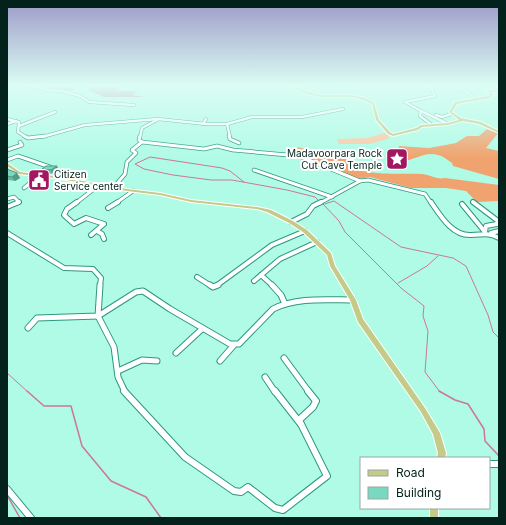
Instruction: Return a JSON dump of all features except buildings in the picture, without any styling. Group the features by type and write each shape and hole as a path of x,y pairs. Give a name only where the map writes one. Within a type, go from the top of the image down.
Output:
{"main road":[{"path":"375,110 378,120 389,133 393,135 417,129 421,126 448,124 462,120"},
{"path":"452,110 450,112 462,120 480,123 499,132"},
{"path":"7,164 19,173 160,194 191,201 257,208 269,211 292,222 317,242 329,254 333,266 353,300 360,320 430,422 440,442 442,457"}],"street":[{"path":"7,119 19,122 18,132 28,138 35,138 85,125 158,119 203,124 227,124 252,117 302,117 336,110"},
{"path":"418,110 448,124"},
{"path":"421,111 420,116 432,125"},
{"path":"19,126 55,112"},
{"path":"436,115 442,117 452,114"},
{"path":"142,142 139,140 142,128 158,119"},
{"path":"203,124 206,119"},
{"path":"7,124 16,121"},
{"path":"227,124 230,139 239,143"},
{"path":"7,150 22,145 20,142"},
{"path":"114,187 125,174 127,162 136,153 132,150 142,142 204,149 217,146 233,150 299,156 360,181"},
{"path":"7,160 18,156 51,168"},
{"path":"7,171 13,169"},
{"path":"254,170 332,197"},
{"path":"24,188 39,176"},
{"path":"292,222 307,214 314,206 360,181 374,180 426,194 456,231 468,235 485,232 499,238"},
{"path":"90,235 104,224 86,218 74,224 64,215 67,209 99,185"},
{"path":"108,208 133,191"},
{"path":"7,199 14,197 19,202 7,207"},
{"path":"473,202 498,221 497,224 486,226 485,232"},
{"path":"462,204 485,232"},
{"path":"97,230 102,234 104,239"},
{"path":"490,233 499,231"},
{"path":"197,277 213,287 220,284 272,245 305,232"},
{"path":"7,233 64,268 93,268 96,270 102,278 98,316 114,347 122,388 129,397 185,457 234,491 243,491 248,487 275,508 283,510 327,476 300,424 284,404 266,377"},
{"path":"254,281 280,259 317,242"},
{"path":"261,275 278,291 285,304"},
{"path":"28,328 37,318 98,316 136,292 143,291 170,310 234,345"},
{"path":"220,361 234,345 239,344 273,309 285,304 353,300"},
{"path":"176,353 202,328"},
{"path":"284,358 316,401 315,406 301,417 300,424"},
{"path":"118,371 140,360 152,359 157,361"},
{"path":"7,489 31,518"}],"shaded area":[{"path":"487,129 498,133 486,148 499,151 499,179 453,166 452,163 444,157 432,154 407,161 394,163 388,161 392,154 399,149 399,146 429,148 456,143 467,136 479,136"},
{"path":"384,133 389,135 388,139 369,144 339,144 337,139 367,138"},
{"path":"297,147 359,162 360,165 354,167 367,172 386,174 424,174 439,178 499,185 499,201 477,202 466,191 446,188 411,188 370,177 358,179 313,159 316,156 298,149"}],"waterway":[{"path":"244,182 230,171 222,168 150,157 135,164 144,169 173,175 211,180 232,180 287,190 315,197 319,201"},
{"path":"325,204 334,201 401,247 453,258 466,266 488,315 493,332 499,338"},
{"path":"323,204 339,221 345,232 401,288 424,306 423,316 428,331 425,372 439,391"},
{"path":"398,283 427,266 438,256"},
{"path":"7,373 28,392"},
{"path":"27,391 44,406 71,406 82,446 111,481 146,497 161,518"},
{"path":"439,391 455,400 468,404 484,429 485,441 499,456"},
{"path":"7,495 20,518"}],"place":[{"name":"Madavoorpara Rock Cut Cave Temple","path":"397,159"},
{"name":"Citizen Service center","path":"39,180"}]}
